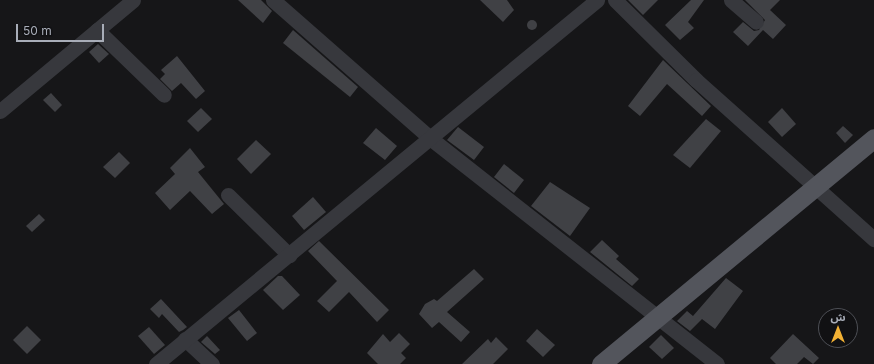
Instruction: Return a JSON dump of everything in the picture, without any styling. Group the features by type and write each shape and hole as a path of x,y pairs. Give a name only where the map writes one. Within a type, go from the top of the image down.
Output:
{"main road":[{"path":"601,364 874,138"}],"street":[{"path":"0,111 133,0"},
{"path":"273,0 430,138 658,316 717,364"},
{"path":"156,364 597,0"},
{"path":"615,0 696,80 874,239"},
{"path":"731,0 756,22"},
{"path":"97,30 164,95"},
{"path":"228,195 289,255"},
{"path":"185,339 212,364"}],"building":[{"path":"238,0 261,0 272,11 263,23"},
{"path":"480,0 507,0 514,10 503,22"},
{"path":"628,0 658,0 643,15"},
{"path":"691,0 704,0 688,22 694,28 680,40 665,25"},
{"path":"745,0 780,0 770,10 786,25 773,39 763,30 748,46 733,32 743,22 754,31 759,30 765,20"},
{"path":"532,20 537,25 532,30 527,25"},
{"path":"293,30 358,87 350,97 283,43"},
{"path":"98,44 109,54 99,63 89,52"},
{"path":"177,56 205,91 196,99 181,83 172,91 160,79 165,74 161,70"},
{"path":"663,60 711,106 702,116 667,84 640,116 628,106"},
{"path":"51,93 62,105 55,112 43,100"},
{"path":"201,108 212,119 198,132 187,121"},
{"path":"782,108 796,124 782,137 768,122"},
{"path":"706,119 721,131 690,168 673,155"},
{"path":"843,126 853,135 845,143 836,133"},
{"path":"458,127 484,147 474,160 447,140"},
{"path":"376,128 397,146 385,160 363,143"},
{"path":"256,140 271,154 251,174 237,159"},
{"path":"190,148 205,167 198,172 224,204 212,214 190,191 170,210 155,193 175,174 170,168"},
{"path":"119,152 130,163 115,178 103,167"},
{"path":"504,164 524,180 514,193 494,177"},
{"path":"550,182 590,208 570,236 531,206"},
{"path":"313,197 326,212 304,230 292,216"},
{"path":"39,214 45,220 32,232 26,226"},
{"path":"602,240 619,256 616,259 639,279 632,286 590,252"},
{"path":"319,241 389,310 377,322 349,292 329,312 317,301 337,281 308,251"},
{"path":"474,269 484,279 447,312 470,332 461,342 439,322 432,328 419,314 425,304 434,299 437,301"},
{"path":"278,276 282,276 300,295 283,310 263,290"},
{"path":"726,278 743,291 715,329 702,319 690,331 677,321 687,311 693,316"},
{"path":"161,299 187,327 179,332 162,314 159,318 150,309"},
{"path":"239,310 257,333 247,341 228,318"},
{"path":"27,326 41,340 27,354 13,340"},
{"path":"149,327 165,345 154,354 138,336"},
{"path":"537,329 555,345 543,357 526,341"},
{"path":"399,333 410,344 401,353 406,358 400,364 378,364 367,353 383,334 390,342"},
{"path":"793,334 819,358 813,364 804,357 797,364 776,364 770,358"},
{"path":"661,335 674,348 662,359 649,347"},
{"path":"207,336 220,350 215,354 201,342"},
{"path":"496,337 508,349 493,364 462,364 488,339 491,343"}]}
